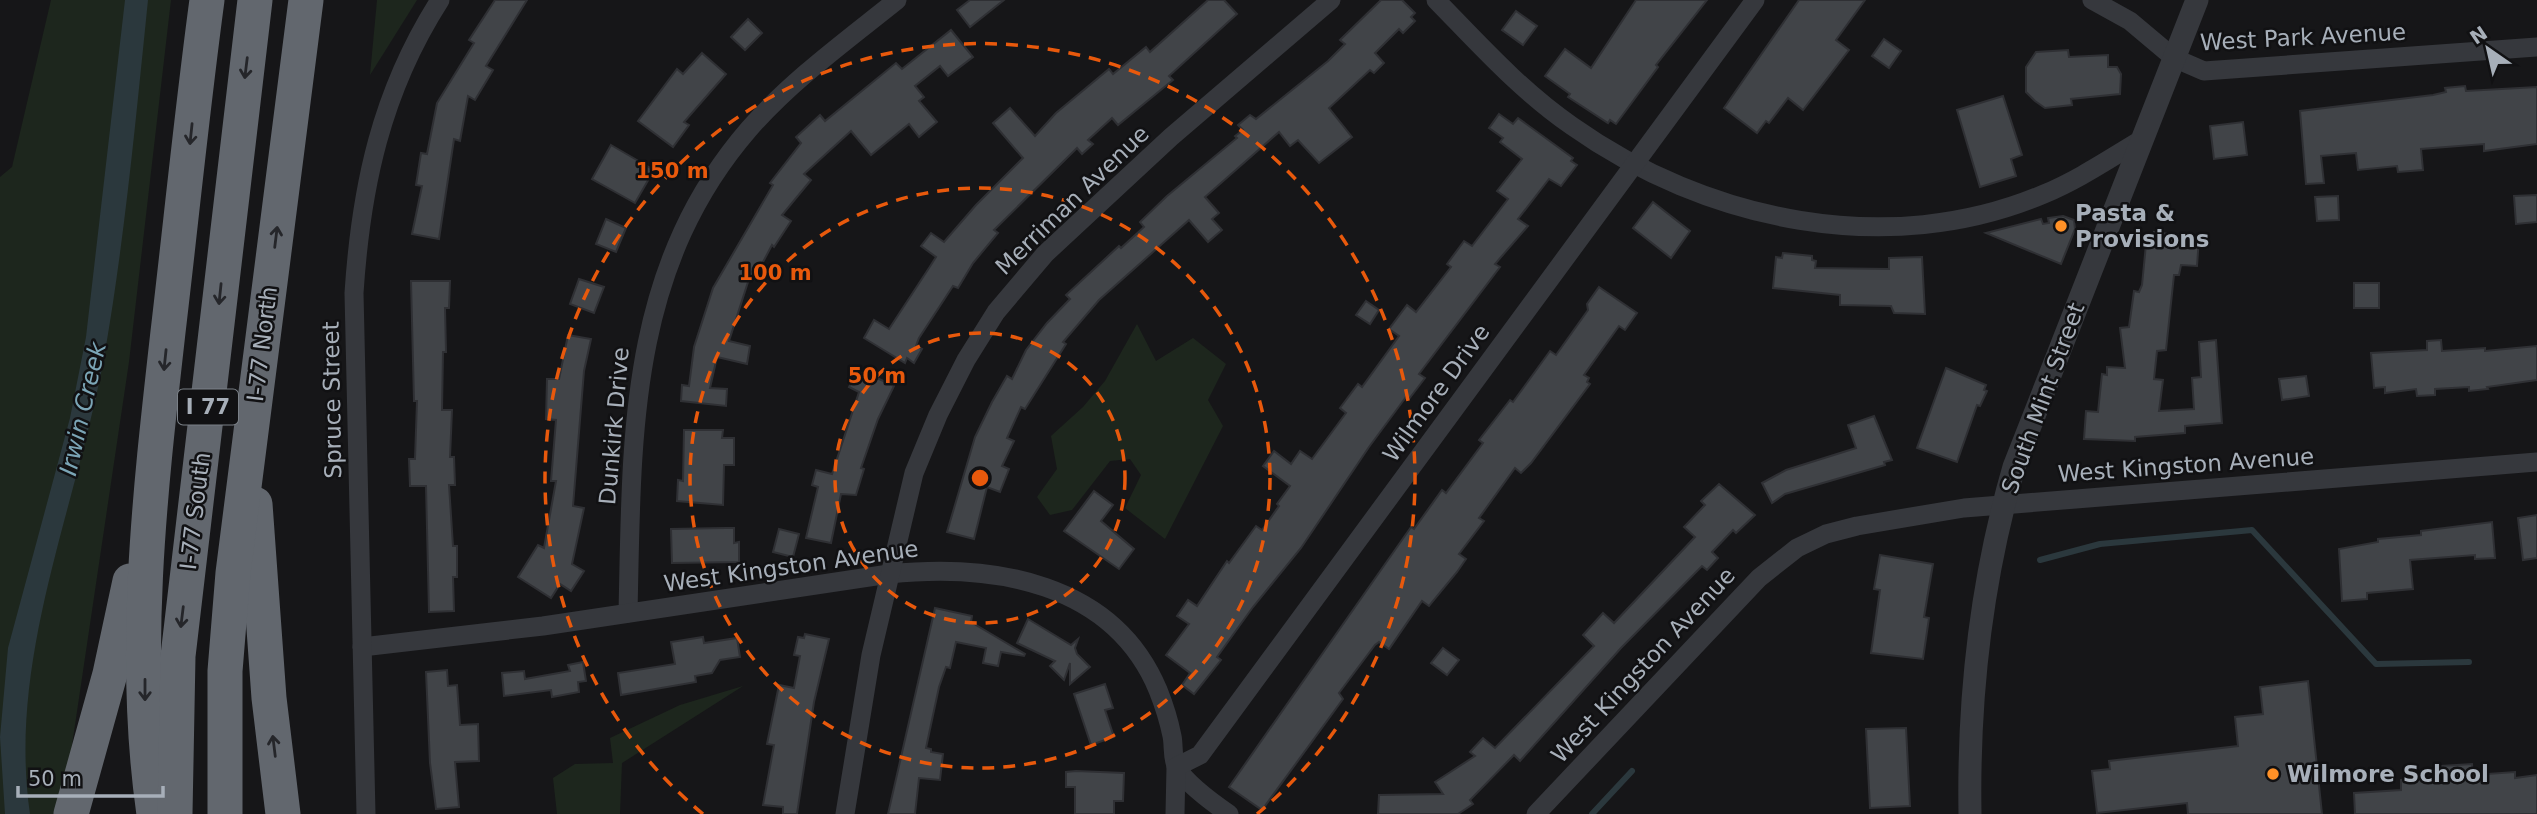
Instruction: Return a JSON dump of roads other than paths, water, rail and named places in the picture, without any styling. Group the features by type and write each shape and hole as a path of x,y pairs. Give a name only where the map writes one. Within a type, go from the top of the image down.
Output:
{"highway":[{"path":"154,814 145,750 145,595 156,451 206,0"},
{"name":"I-77 South","path":"175,814 178,656 255,0"},
{"name":"I-77 North","path":"225,814 225,671 248,450 306,0"},
{"path":"248,450 260,551 269,698 283,814"},
{"path":"73,807 116,647 156,451"}],"street":[{"name":"Spruce Street","path":"366,814 354,293 358,231 365,182 391,98 440,0"},
{"name":"Dunkirk Drive","path":"628,613 635,408 648,333 669,264 709,185 748,130 782,94 897,0"},
{"name":"Merriman Avenue","path":"845,814 871,655 914,473 925,444 966,360 996,312 1035,264 1116,186 1331,0"},
{"path":"1436,0 1501,66 1547,107 1634,166 1717,201 1794,219 1880,226 1920,225 1997,211 2081,177 2141,140"},
{"name":"Wilmore Drive","path":"1176,767 1200,755 1755,0"},
{"name":"West Park Avenue","path":"2092,0 2130,21 2174,58 2204,71 2537,47"},
{"name":"South Mint Street","path":"1970,814 1972,685 1980,615 2003,504 2014,467 2197,0"},
{"name":"West Kingston Avenue","path":"1536,814 1759,578 1797,548 1826,534 1857,526 2003,504 2537,462"},
{"name":"West Kingston Avenue","path":"362,646 543,626 889,574 943,571 998,574 1031,580 1063,592 1092,609 1130,644 1158,689 1173,739 1176,767"},
{"path":"1174,814 1176,767"},
{"path":"1176,767 1229,814"}],"water":[{"name":"Irwin Creek","path":"125,0 148,0 130,176 112,308 93,409 37,639 28,697 26,755 30,814 5,814 0,737 8,648 70,418 86,337"}],"waterway":[{"path":"2040,560 2100,544 2252,530 2376,664 2469,662"},
{"path":"1592,814 1632,771"}],"place":[{"name":"Pasta & Provisions","path":"2061,226"},
{"name":"Wilmore School","path":"2273,774"}]}
